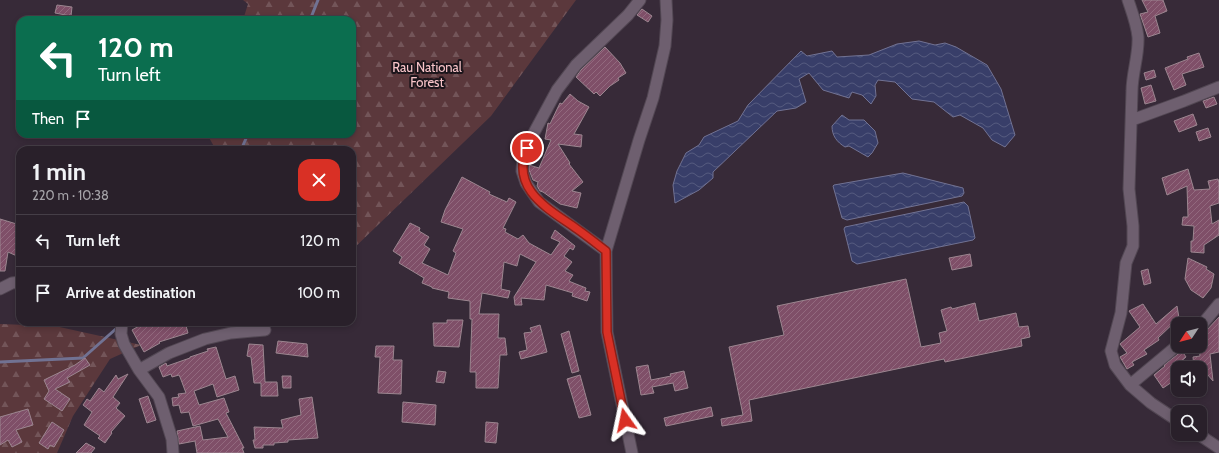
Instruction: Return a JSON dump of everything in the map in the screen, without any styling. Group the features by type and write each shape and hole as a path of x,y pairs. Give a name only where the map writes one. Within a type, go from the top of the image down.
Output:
{"street":[{"path":"606,251 539,202 526,183 522,171 524,157 530,140 557,90 576,65 628,15 640,0"},
{"path":"632,453 607,332 606,251 653,98 664,54 667,20 666,0"},
{"path":"1128,0 1138,37 1136,58 1132,76 1129,189 1133,226 1133,246 1126,263 1121,313 1111,352 1115,365 1130,385 1151,403 1171,416"},
{"path":"1132,120 1184,101 1219,86"},
{"path":"0,289 16,282"},
{"path":"1207,319 1219,304"},
{"path":"122,326 121,334 124,344 139,370 159,397 172,439 173,453"},
{"path":"139,370 169,353 205,339 231,333 265,330"},
{"path":"1130,385 1171,351"},
{"path":"1207,440 1219,448"}],"green space":[{"name":"Rau National Forest","path":"243,0 576,0 491,116 356,246 356,146 214,146 209,138 356,138 356,16 244,16 248,4"},
{"path":"0,324 16,325 16,326 55,326 141,345 110,359 73,416 57,453 0,453"}],"water":[{"path":"919,41 935,45 945,43 956,47 987,65 1001,89 1015,135 1005,147 992,140 983,128 960,115 953,117 934,102 912,99 895,82 878,80 875,85 876,96 871,104 862,95 852,92 849,98 823,90 809,73 799,79 806,102 796,108 777,111 713,172 713,178 699,190 675,203 673,185 677,171 686,153 699,145 704,137 738,121 748,105 801,51 807,56 832,51 837,57 869,55 897,44"},
{"path":"842,115 849,120 864,120 875,131 878,143 868,157 849,146 845,147 836,138 833,133 832,126"},
{"path":"903,173 963,188 964,193 962,196 847,220 842,218 833,186 834,185"},
{"path":"964,202 968,206 975,238 973,240 857,264 852,261 844,229 845,227"}],"building":[{"path":"1142,0 1163,0 1167,11 1155,16 1160,33 1148,37 1140,14 1148,12"},
{"path":"57,5 72,7 71,16 55,13"},
{"path":"642,9 652,16 648,22 637,15"},
{"path":"605,47 620,63 626,73 618,78 619,80 610,86 600,96 596,92 594,94 576,77 581,70"},
{"path":"1199,53 1204,67 1182,74 1186,85 1174,90 1165,68"},
{"path":"1154,70 1156,77 1146,80 1144,73"},
{"path":"1151,85 1156,101 1145,104 1141,88"},
{"path":"570,94 578,101 589,107 574,134 582,135 581,147 558,144 570,163 569,164 583,182 572,191 581,193 577,208 560,204 540,191 537,186 538,182 533,180 529,170 529,165 539,168 551,140 545,139 548,123 550,124 560,103 562,104"},
{"path":"1214,97 1217,104 1206,108 1203,101"},
{"path":"1193,114 1197,125 1179,132 1174,121"},
{"path":"1208,128 1211,137 1199,141 1196,132"},
{"path":"1188,169 1194,190 1210,189 1208,181 1218,179 1219,183 1219,203 1210,206 1212,224 1219,220 1219,235 1204,245 1204,253 1191,252 1191,241 1193,241 1194,226 1182,225 1183,217 1188,217 1187,186 1167,195 1162,178"},
{"path":"462,177 490,192 489,194 507,202 509,198 516,202 503,228 506,229 505,232 518,239 523,235 529,243 551,255 560,242 551,238 555,230 575,246 573,250 570,248 564,256 572,262 565,271 573,275 569,281 586,288 585,291 590,292 587,301 572,296 573,293 546,285 544,300 521,298 522,305 515,305 514,297 536,262 520,254 517,266 504,262 501,289 510,291 508,298 482,293 479,314 499,314 498,338 505,338 507,355 500,355 498,388 476,388 476,372 470,372 472,319 470,319 470,301 448,298 449,292 432,288 422,283 424,278 399,263 402,257 393,251 410,223 420,228 419,231 429,237 424,245 430,249 422,263 448,275 456,253 453,251 463,229 441,222 445,210"},
{"path":"0,219 16,224 16,256 8,252 5,271 0,271"},
{"path":"970,254 972,266 952,270 949,258"},
{"path":"1188,258 1207,267 1206,269 1214,274 1211,288 1203,298 1191,290 1185,279"},
{"path":"1148,269 1151,283 1144,285 1141,271"},
{"path":"906,279 921,347 941,343 939,333 947,331 941,310 951,307 952,309 975,303 979,321 1016,313 1019,327 1028,326 1030,337 1021,339 1022,346 945,362 944,359 749,400 752,421 722,426 721,419 743,415 729,347 784,335 777,306"},
{"path":"1143,304 1156,324 1177,306 1179,317 1171,317 1171,326 1158,338 1159,340 1144,350 1147,354 1132,362 1134,365 1127,369 1120,357 1127,353 1120,344 1140,327 1129,311"},
{"path":"1219,317 1219,352 1210,354 1213,381 1207,374 1207,361 1193,361 1193,357 1200,356 1200,353 1207,353 1207,330"},
{"path":"447,320 463,320 459,347 434,346 433,323 447,323"},
{"path":"540,325 547,352 521,359 519,352 527,350 524,333 532,332 530,328"},
{"path":"139,326 186,326 188,333 159,342 160,343 144,352 132,330"},
{"path":"569,331 579,371 572,373 561,334"},
{"path":"278,341 307,344 308,357 276,353"},
{"path":"249,344 263,345 265,382 277,382 278,396 261,396 261,383 254,383 251,357 247,356"},
{"path":"376,346 394,346 393,360 402,360 401,394 378,393 380,357 375,357"},
{"path":"216,347 226,379 235,376 239,390 217,397 213,384 194,391 199,405 224,398 229,412 226,413 244,448 242,448 244,453 197,453 195,441 179,444 177,431 200,426 203,440 228,437 218,419 193,426 189,412 181,413 179,405 173,406 172,398 179,397 178,394 186,393 179,375 172,377 171,374 163,377 159,367 166,363 167,366 190,358 208,351 207,349"},
{"path":"1179,353 1183,353 1186,357 1181,361 1171,361 1171,383 1163,388 1154,375 1165,366 1164,365"},
{"path":"85,358 90,365 67,378 70,382 55,389 70,399 62,411 44,399 49,391 44,380 75,365"},
{"path":"648,365 651,380 671,376 670,374 684,371 688,388 675,391 673,383 652,387 654,393 641,395 636,367"},
{"path":"438,371 446,372 444,383 436,382"},
{"path":"128,374 113,397 120,403 116,408 125,416 111,432 112,433 105,443 98,438 100,436 84,425 92,412 83,405 87,399 90,401 99,388 104,392 116,375 118,379"},
{"path":"580,375 591,415 579,418 567,379"},
{"path":"282,376 291,376 291,388 283,388"},
{"path":"148,396 156,420 147,423 139,399"},
{"path":"312,397 318,438 288,440 288,442 274,443 274,445 263,445 263,448 255,448 253,440 255,440 254,427 283,428 281,420 301,415 299,399"},
{"path":"403,402 436,405 435,425 402,422"},
{"path":"711,407 713,416 666,426 664,418"},
{"path":"28,409 33,425 16,430 22,442 12,447 8,440 0,445 0,417"},
{"path":"52,422 64,430 54,447 50,445 48,449 39,443"},
{"path":"486,422 498,423 496,443 485,442"},
{"path":"86,443 95,448 91,453 76,453"}],"waterway":[{"path":"312,16 318,0"},
{"path":"243,146 246,138"},
{"path":"0,362 83,358 118,327"}],"route":[{"path":"527,148 522,171 526,183 539,202 578,229 606,251 607,332 625,420"}]}
